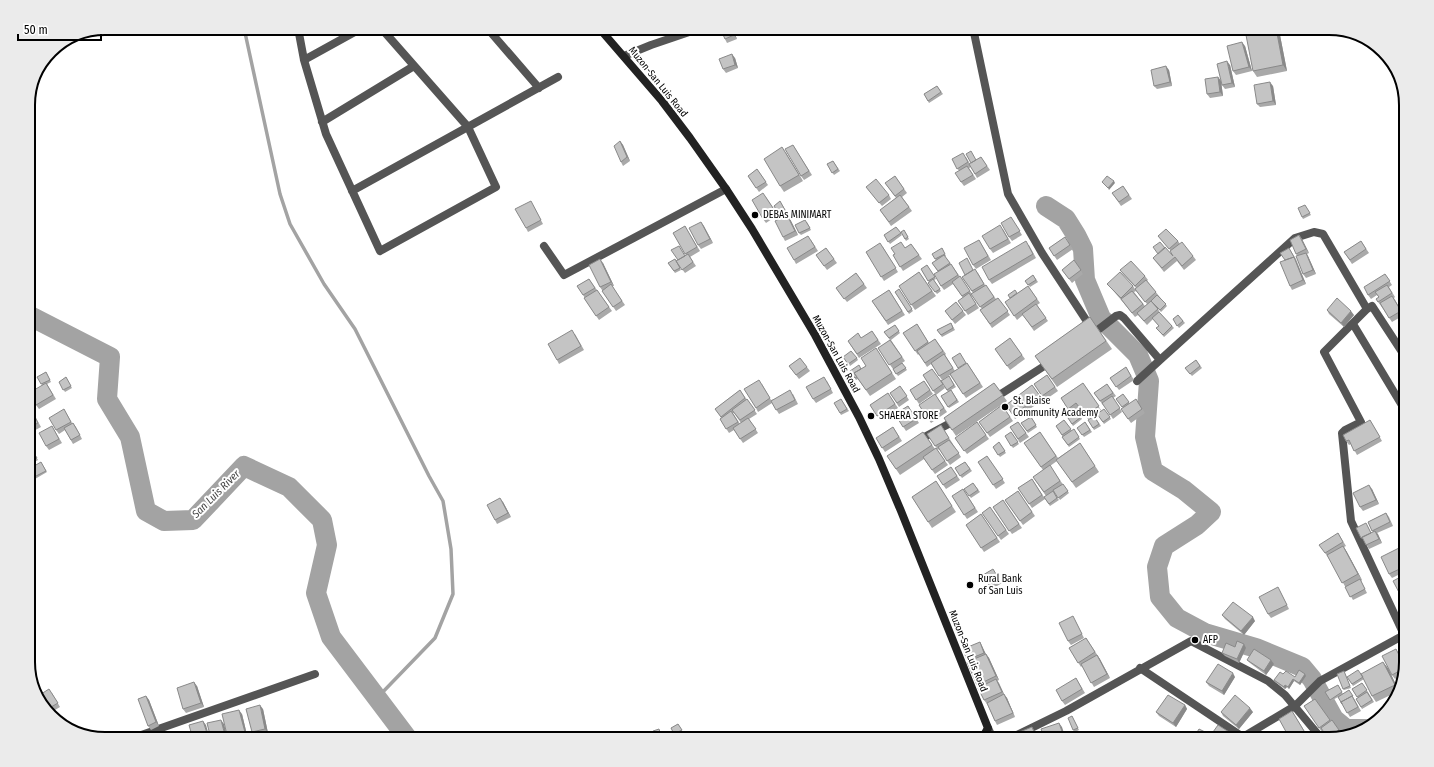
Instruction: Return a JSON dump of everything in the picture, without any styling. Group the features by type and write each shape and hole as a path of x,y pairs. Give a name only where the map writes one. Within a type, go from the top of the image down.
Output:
{"main road":[{"name":"Muzon-San Luis Road","path":"605,35 680,126 726,190 752,229 815,335 859,417 879,459 902,512 988,728"},
{"path":"986,732 988,728"}],"street":[{"path":"299,35 304,60 326,134 380,251 496,187 468,127 387,35"},
{"path":"304,60 349,35"},
{"path":"493,35 539,88"},
{"path":"624,56 680,35"},
{"path":"974,35 1008,194 1042,253 1095,333"},
{"path":"322,122 414,66"},
{"path":"352,190 558,77"},
{"path":"544,246 564,275 726,190"},
{"path":"1137,381 1295,238 1314,232 1323,234 1367,309"},
{"path":"1399,347 1372,306 1367,309 1324,352 1361,422 1342,433 1351,521 1399,624"},
{"path":"1082,342 1116,316 1120,315 1160,360"},
{"path":"1353,324 1399,400"},
{"path":"988,402 1062,355"},
{"path":"908,446 962,417"},
{"path":"879,459 889,456"},
{"path":"1253,732 1295,706 1320,681 1399,640"},
{"path":"1023,732 1066,711 1140,668 1191,641 1268,681 1285,694 1316,732"},
{"path":"1140,668 1234,732"},
{"path":"150,732 315,674"},
{"path":"988,728 990,732"}],"building":[{"path":"723,35 734,35 725,39"},
{"path":"1246,35 1277,35 1283,65 1253,71"},
{"path":"1242,42 1249,67 1233,71 1227,46"},
{"path":"732,54 735,65 723,69 719,59"},
{"path":"1227,61 1232,83 1222,85 1217,64"},
{"path":"1166,66 1170,82 1154,86 1151,70"},
{"path":"1218,77 1220,92 1207,94 1205,79"},
{"path":"1270,82 1273,101 1257,104 1254,85"},
{"path":"937,86 941,92 928,101 924,94"},
{"path":"620,141 627,157 621,162 614,146"},
{"path":"793,145 809,171 801,176 785,149"},
{"path":"782,147 799,175 780,186 764,159"},
{"path":"971,151 976,160 971,163 966,154"},
{"path":"963,153 968,162 957,169 952,159"},
{"path":"981,157 987,166 975,174 969,164"},
{"path":"833,161 838,169 832,173 827,164"},
{"path":"967,166 973,175 961,182 955,173"},
{"path":"757,169 766,182 756,188 748,176"},
{"path":"895,176 904,189 895,196 885,183"},
{"path":"1107,176 1114,181 1108,188 1102,182"},
{"path":"876,179 889,195 879,203 866,187"},
{"path":"1123,186 1129,195 1119,202 1112,193"},
{"path":"763,193 775,211 763,219 752,200"},
{"path":"900,195 909,207 889,222 880,210"},
{"path":"531,201 541,220 526,228 515,209"},
{"path":"780,201 786,212 780,216 774,206"},
{"path":"1305,205 1310,213 1302,217 1298,208"},
{"path":"787,215 795,231 783,237 775,221"},
{"path":"1011,217 1020,231 1009,237 1001,223"},
{"path":"805,220 810,228 799,233 795,225"},
{"path":"701,222 710,239 698,245 689,228"},
{"path":"1000,225 1008,239 990,249 982,236"},
{"path":"685,226 697,247 685,254 673,233"},
{"path":"896,227 901,233 888,242 884,235"},
{"path":"1166,229 1178,241 1169,249 1158,236"},
{"path":"904,230 908,237 905,239 901,232"},
{"path":"1299,235 1306,249 1296,254 1290,240"},
{"path":"808,236 815,247 794,260 787,248"},
{"path":"1065,237 1070,245 1054,256 1049,248"},
{"path":"979,240 988,256 973,265 964,248"},
{"path":"1026,241 1033,254 989,280 982,267"},
{"path":"1361,241 1366,249 1350,260 1344,252"},
{"path":"901,242 905,248 911,244 919,255 900,267 891,248"},
{"path":"1160,242 1165,248 1158,254 1153,247"},
{"path":"1182,242 1193,256 1182,266 1175,257 1162,268 1153,258 1165,247 1173,256 1170,251"},
{"path":"880,243 896,268 881,277 866,252"},
{"path":"679,246 685,256 678,260 671,250"},
{"path":"826,248 834,259 824,266 816,255"},
{"path":"942,248 945,254 935,259 932,254"},
{"path":"1289,248 1294,257 1285,260 1280,253"},
{"path":"1306,253 1313,270 1303,274 1296,256"},
{"path":"688,254 693,262 682,270 676,261"},
{"path":"944,255 950,263 938,271 932,263"},
{"path":"1294,257 1303,280 1290,286 1280,262"},
{"path":"967,258 973,270 965,275 959,263"},
{"path":"600,259 611,282 600,287 589,265"},
{"path":"675,259 680,268 674,271 668,263"},
{"path":"1074,260 1081,270 1069,279 1062,270"},
{"path":"1131,261 1145,276 1135,286 1120,270"},
{"path":"951,264 958,275 941,286 934,274"},
{"path":"927,265 935,277 928,281 921,269"},
{"path":"975,269 984,284 972,291 962,277"},
{"path":"919,272 932,291 911,305 899,286"},
{"path":"1120,272 1133,286 1121,298 1107,284"},
{"path":"856,273 864,284 844,299 836,288"},
{"path":"1385,274 1390,281 1368,295 1364,287"},
{"path":"1033,275 1036,280 1028,285 1025,281"},
{"path":"960,276 970,291 962,296 952,282"},
{"path":"589,279 595,288 583,295 577,286"},
{"path":"933,279 940,289 935,292 928,283"},
{"path":"1146,280 1156,292 1145,302 1135,289"},
{"path":"611,284 622,301 613,307 602,291"},
{"path":"986,285 994,297 980,307 971,294"},
{"path":"1387,285 1392,293 1378,302 1376,299 1379,297 1375,292"},
{"path":"1028,286 1037,299 1014,316 1005,302"},
{"path":"899,289 912,309 908,312 895,292"},
{"path":"597,290 609,307 596,316 584,298"},
{"path":"889,290 902,311 886,321 872,301"},
{"path":"1015,290 1017,293 1010,298 1008,295"},
{"path":"1132,291 1143,304 1132,313 1121,299"},
{"path":"969,293 976,304 965,311 958,301"},
{"path":"1157,295 1166,304 1160,310 1151,301"},
{"path":"1392,296 1399,308 1399,312 1389,318 1380,303"},
{"path":"998,298 1008,311 990,324 980,310"},
{"path":"1337,298 1351,311 1341,323 1327,310"},
{"path":"1151,301 1158,309 1144,321 1137,313"},
{"path":"956,302 963,311 952,320 945,311"},
{"path":"1036,304 1046,318 1032,327 1022,314"},
{"path":"1159,312 1172,326 1163,335 1156,328 1159,326 1152,318"},
{"path":"1178,315 1183,321 1177,326 1173,319"},
{"path":"1090,317 1106,341 1052,379 1035,356"},
{"path":"951,323 953,328 941,335 937,330"},
{"path":"917,324 928,342 915,351 903,333"},
{"path":"895,325 899,331 889,338 884,332"},
{"path":"572,330 581,346 557,360 548,344"},
{"path":"872,331 878,340 857,354 848,341 858,333 861,338"},
{"path":"1010,338 1022,355 1007,366 995,349"},
{"path":"935,339 943,351 925,363 917,351"},
{"path":"890,340 902,357 889,365 878,348"},
{"path":"876,348 892,373 866,390 854,373 866,366 861,358"},
{"path":"851,351 857,358 848,364 843,357"},
{"path":"960,353 966,363 958,368 952,358"},
{"path":"944,354 953,368 939,376 931,363"},
{"path":"800,358 807,367 796,375 789,366"},
{"path":"1196,360 1200,366 1190,374 1185,368"},
{"path":"902,363 906,368 896,374 893,369"},
{"path":"967,363 980,383 963,394 950,374"},
{"path":"859,365 861,369 854,373 857,377 855,378 850,371"},
{"path":"1126,367 1131,376 1116,387 1110,378"},
{"path":"932,369 943,384 933,391 923,375"},
{"path":"46,372 50,380 41,384 37,377"},
{"path":"1047,375 1055,387 1042,396 1034,384"},
{"path":"949,376 954,385 947,390 941,381"},
{"path":"66,377 71,386 63,390 59,382"},
{"path":"824,377 831,389 813,399 806,387"},
{"path":"759,380 770,398 756,408 744,389"},
{"path":"924,381 930,390 916,400 910,390"},
{"path":"46,383 53,395 36,405 35,389"},
{"path":"994,383 1003,395 952,430 944,418"},
{"path":"1083,383 1099,406 1085,415 1076,403 1068,409 1061,398"},
{"path":"1107,384 1113,393 1100,401 1094,393"},
{"path":"1032,385 1040,396 1013,415 1006,405"},
{"path":"900,386 907,396 897,403 890,393"},
{"path":"740,390 745,398 721,417 715,409"},
{"path":"790,390 795,400 776,410 771,401"},
{"path":"951,390 957,400 948,407 941,396"},
{"path":"888,393 895,404 877,416 870,405"},
{"path":"935,394 944,408 928,419 919,405"},
{"path":"1123,394 1129,402 1122,407 1116,399"},
{"path":"1112,396 1120,408 1110,415 1102,403"},
{"path":"747,399 755,410 740,420 732,410"},
{"path":"841,399 847,409 840,413 834,403"},
{"path":"1136,399 1142,409 1128,419 1121,409"},
{"path":"1002,405 1010,417 987,433 979,422"},
{"path":"908,406 916,419 903,427 895,414"},
{"path":"1075,408 1081,417 1072,424 1066,415"},
{"path":"64,409 71,422 56,430 49,418"},
{"path":"1104,409 1110,417 1103,422 1097,414"},
{"path":"731,411 738,422 726,429 720,419"},
{"path":"1094,416 1099,424 1093,428 1088,420"},
{"path":"35,417 38,423 35,424"},
{"path":"1031,417 1036,425 1027,431 1021,423"},
{"path":"748,418 756,429 740,439 733,428"},
{"path":"1064,420 1071,429 1062,435 1056,426"},
{"path":"1370,420 1380,437 1354,451 1349,440 1346,441 1343,435"},
{"path":"977,422 986,435 964,451 955,438"},
{"path":"1018,422 1026,433 1018,439 1010,427"},
{"path":"1085,422 1090,430 1082,435 1077,428"},
{"path":"73,423 80,435 71,440 64,428"},
{"path":"941,425 949,438 935,446 927,434"},
{"path":"52,426 59,439 46,446 39,433"},
{"path":"893,427 899,437 882,448 876,438"},
{"path":"1074,429 1079,437 1068,445 1062,437"},
{"path":"923,432 932,445 896,469 887,456"},
{"path":"1011,432 1018,442 1011,446 1005,436"},
{"path":"1040,432 1056,456 1041,467 1024,443"},
{"path":"949,440 959,453 947,461 938,447"},
{"path":"999,442 1005,451 998,455 993,447"},
{"path":"1080,443 1095,466 1072,482 1056,460"},
{"path":"936,448 945,461 932,470 923,457"},
{"path":"987,456 1003,479 993,485 978,462"},
{"path":"41,462 46,471 35,476 35,466"},
{"path":"965,462 970,469 960,476 955,468"},
{"path":"1050,465 1060,481 1044,492 1033,477"},
{"path":"951,467 957,476 943,485 937,476"},
{"path":"1032,479 1042,495 1029,504 1018,488"},
{"path":"936,481 952,506 928,522 912,497"},
{"path":"973,483 978,490 969,496 964,489"},
{"path":"1063,484 1068,491 1058,498 1053,490"},
{"path":"1369,485 1376,500 1360,507 1353,493"},
{"path":"963,489 975,508 964,515 952,496"},
{"path":"1018,491 1032,512 1020,521 1005,500"},
{"path":"1053,491 1057,498 1049,504 1044,497"},
{"path":"500,498 508,513 495,520 487,505"},
{"path":"1003,500 1019,524 1009,531 993,507"},
{"path":"990,507 1006,530 998,536 982,513"},
{"path":"1386,513 1390,522 1372,531 1368,522"},
{"path":"981,514 997,538 981,548 966,525"},
{"path":"1366,523 1371,533 1361,538 1356,528"},
{"path":"1375,531 1379,539 1366,545 1362,537"},
{"path":"1338,533 1343,542 1325,553 1319,545"},
{"path":"1343,546 1358,574 1342,583 1327,555"},
{"path":"1399,548 1399,569 1389,574 1381,557"},
{"path":"993,569 999,579 989,585 983,575"},
{"path":"1399,578 1399,592 1393,581"},
{"path":"1360,579 1365,589 1350,597 1345,587"},
{"path":"1278,587 1287,605 1268,614 1259,597"},
{"path":"1233,602 1253,617 1241,631 1222,615"},
{"path":"1073,616 1082,634 1068,641 1059,623"},
{"path":"1086,638 1095,652 1078,663 1069,648"},
{"path":"1237,641 1244,644 1237,659 1222,653 1226,643 1235,647"},
{"path":"980,642 984,653 967,660 963,649"},
{"path":"1254,649 1271,660 1264,671 1247,660"},
{"path":"1396,649 1399,655 1398,672 1392,675 1382,656"},
{"path":"986,654 996,676 977,685 967,662"},
{"path":"1097,655 1107,674 1091,683 1081,664"},
{"path":"1383,662 1395,685 1372,696 1361,674"},
{"path":"1218,664 1233,673 1222,691 1206,682"},
{"path":"1299,670 1305,674 1299,683 1293,679 1288,687 1285,685 1284,687 1274,680 1280,672 1283,674 1286,671 1295,677"},
{"path":"1358,670 1363,677 1352,684 1347,677"},
{"path":"1344,671 1350,686 1343,689 1337,674"},
{"path":"1076,678 1082,689 1062,701 1056,690"},
{"path":"996,679 1002,692 984,700 978,688"},
{"path":"194,682 201,703 183,709 177,688"},
{"path":"1362,683 1367,690 1357,697 1352,689"},
{"path":"1338,685 1342,692 1330,700 1325,692"},
{"path":"49,689 58,703 51,707 42,693"},
{"path":"1349,690 1353,696 1341,702 1342,704 1338,697"},
{"path":"1367,692 1372,700 1361,707 1356,699"},
{"path":"1004,694 1013,713 995,721 987,703"},
{"path":"1168,695 1185,705 1173,723 1156,712"},
{"path":"1235,695 1250,708 1236,725 1221,712"},
{"path":"146,696 156,722 148,726 138,699"},
{"path":"1352,696 1358,707 1347,713 1341,702"},
{"path":"1315,699 1330,720 1319,728 1304,706"},
{"path":"260,705 265,729 252,732 246,709"},
{"path":"239,710 245,732 226,732 222,714"},
{"path":"1292,711 1304,731 1286,732 1279,719"},
{"path":"1072,716 1078,728 1073,730 1068,718"},
{"path":"221,720 224,732 209,732 207,723"},
{"path":"1332,720 1339,730 1324,732 1321,728"},
{"path":"203,721 207,732 191,732 189,725"},
{"path":"1059,723 1062,732 1042,732 1041,729"},
{"path":"678,724 682,730 673,732 671,728"},
{"path":"1218,725 1229,732 1213,732"},
{"path":"1032,727 1034,732 1020,732"},
{"path":"659,729 660,732 653,732"},
{"path":"1199,729 1205,732 1197,732"}],"waterway":[{"path":"246,35 280,194 290,224 324,284 355,329 443,501 451,549 453,594 435,638 377,698"},
{"path":"1046,206 1066,219 1076,235 1083,249 1085,280 1101,318 1138,355 1149,381 1145,437 1153,471 1184,490 1211,512 1197,525 1164,546 1157,567 1160,597 1177,618 1205,633 1256,648 1302,667 1312,679 1334,719 1346,729 1350,729"},
{"name":"San Luis River","path":"35,319 110,357 107,399 130,437 146,511 164,521 193,520 244,466 289,487 322,520 327,545 316,593 331,637 403,732"}],"place":[{"name":"DEBAs MINIMART","path":"755,215"},
{"name":"St. Blaise Community Academy","path":"1005,407"},
{"name":"SHAERA STORE","path":"871,416"},
{"name":"Rural Bank of San Luis","path":"970,585"},
{"name":"AFP","path":"1195,640"}]}
